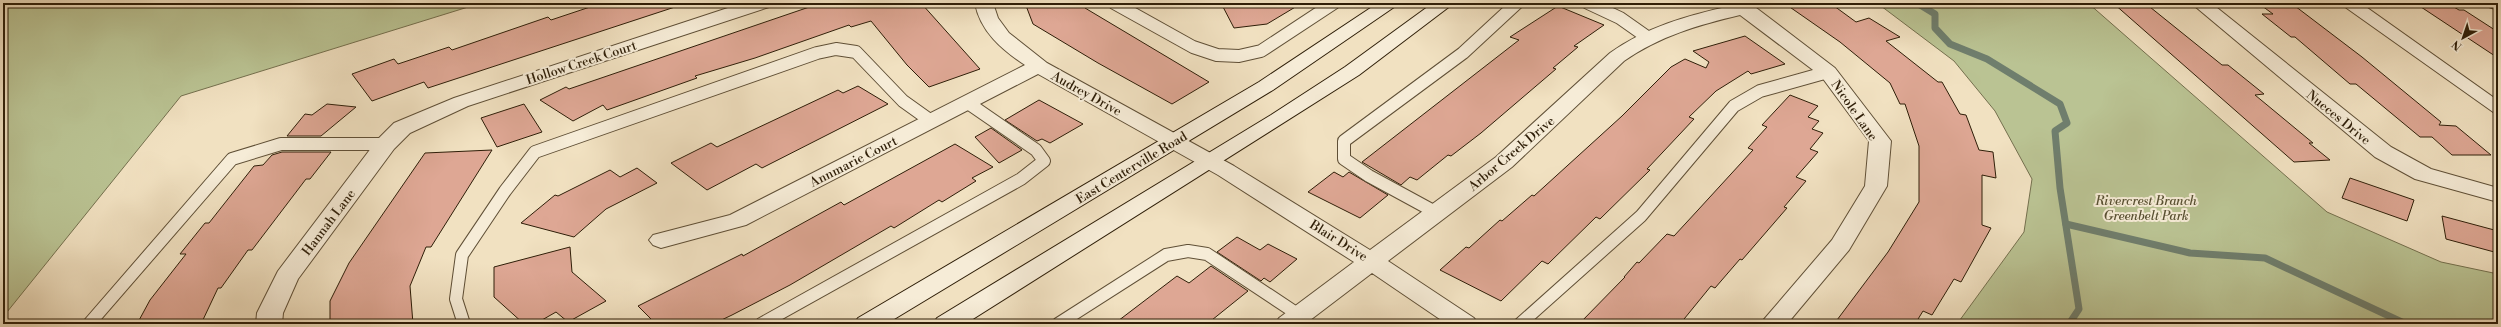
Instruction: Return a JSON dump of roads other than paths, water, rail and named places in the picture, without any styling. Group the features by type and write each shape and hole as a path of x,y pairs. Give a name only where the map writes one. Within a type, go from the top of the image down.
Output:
{"street":[{"name":"Hollow Creek Court","path":"394,136 461,102 762,3"},
{"name":"Audrey Drive","path":"984,3 991,24 1002,37 1039,66 1210,162"},
{"name":"East Centerville Road","path":"867,324 1318,54 1391,3"},
{"path":"946,324 1210,162 1352,71 1445,3"},
{"name":"Nueces Drive","path":"2200,3 2382,152 2423,174 2460,186 2498,195"},
{"name":"Arbor Creek Drive","path":"1294,320 1504,162 1617,57 1658,31 1740,5"},
{"name":"Nicole Lane","path":"1740,5 1828,72 1880,141 1876,186 1842,245 1773,324"},
{"name":"Annmarie Court","path":"661,240 738,220 1039,66"},
{"name":"Hannah Lane","path":"269,324 270,313 287,277 394,136"},
{"name":"Blair Drive","path":"1210,162 1372,260 1465,324"}],"lane":[{"path":"1114,3 1193,47 1217,55 1238,56 1261,51 1334,3"},
{"path":"1437,213 1369,176 1344,159 1344,142 1463,53 1517,3"},
{"path":"1588,3 1620,18 1647,37"},
{"path":"2350,3 2498,108"},
{"path":"464,324 456,299 462,255 505,191 535,152 817,53 836,49 856,52 903,101 931,121"},
{"path":"1520,324 1641,216 1734,106 1760,91 1828,72"},
{"path":"761,324 1021,180 1044,161 1036,150 968,102"},
{"path":"89,324 232,159 281,144 394,136"},
{"path":"1058,324 1166,255 1188,251 1207,254 1294,320"}],"waterway":[{"path":"1917,3 1935,14 1935,28 1950,44 1987,59 2060,104 2067,123 2055,131 2060,188 2079,309 2069,324"},
{"path":"2066,224 2190,253 2265,258 2406,324"}],"park label":[{"name":"Rivercrest Branch Greenbelt Park","path":"2146,208"}]}
